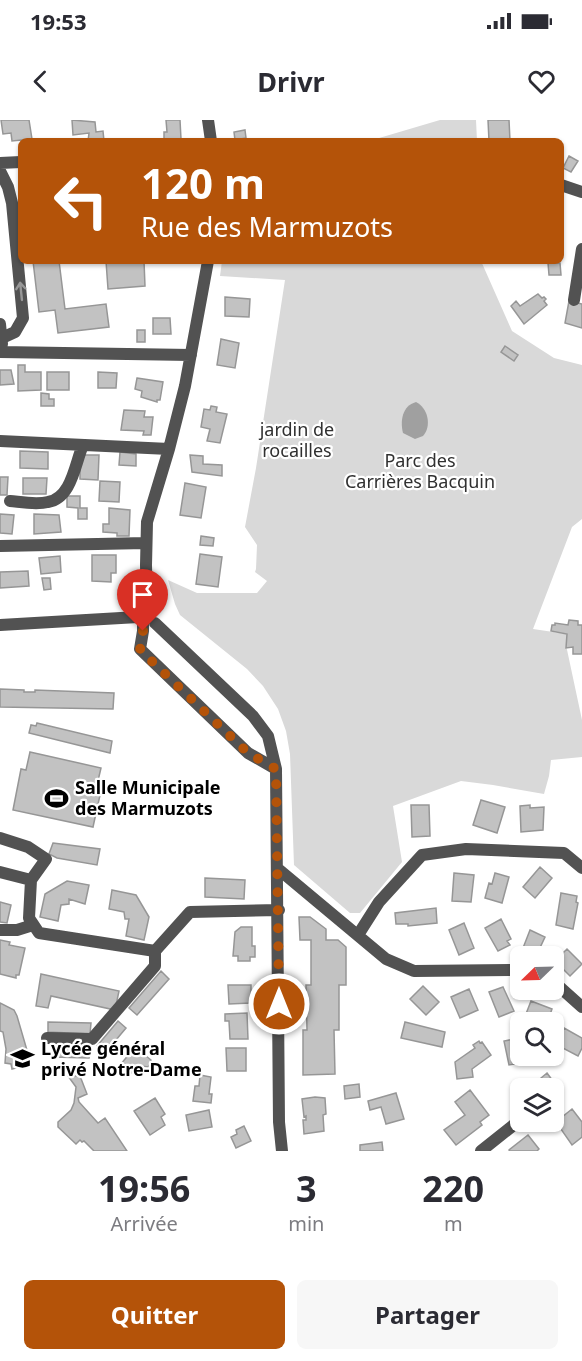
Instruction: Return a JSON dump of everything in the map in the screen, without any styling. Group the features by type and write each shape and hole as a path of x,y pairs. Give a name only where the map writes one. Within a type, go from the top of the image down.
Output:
{"street":[{"path":"208,120 211,138"},
{"path":"0,164 18,162"},
{"path":"0,171 8,187 12,203 23,318 15,332 2,338"},
{"path":"564,186 582,192"},
{"path":"574,300 582,249"},
{"path":"147,607 147,522 169,449 191,355 207,264"},
{"path":"0,324 2,352 191,355"},
{"path":"0,441 169,449"},
{"path":"10,501 49,502 61,496 71,482 76,460 83,445"},
{"path":"0,546 146,543"},
{"path":"0,625 145,621 157,617 156,612 147,607"},
{"path":"147,607 140,611 145,621 253,716 268,736 276,769 279,910 279,1122 282,1151"},
{"path":"145,621 140,650 248,753 276,769"},
{"path":"0,838 28,847 46,859 31,880 28,918 39,933 155,951"},
{"path":"358,934 379,902 422,855 466,849 564,853 582,868"},
{"path":"277,868 386,959 414,971 510,970"},
{"path":"0,872 31,880"},
{"path":"46,1038 92,1040 155,966 155,951 190,912 279,910"},
{"path":"0,930 17,930 33,925"},
{"path":"564,991 582,1007"},
{"path":"481,1151 510,1128"}],"green space":[{"path":"440,120 476,120 477,138 379,138"},
{"name":"Parc des Carrières Bacquin","path":"222,264 482,264 512,331 554,358 582,365 582,519 572,527 533,629 567,634 566,645 582,720 582,757 551,760 544,794 461,781 393,806 402,862 360,913 350,913 294,865 290,754 286,731 278,709 263,686 247,669 180,615 168,580 197,593 257,593 267,581 255,572 257,545 245,527 285,280 220,276"}],"shaded area":[{"path":"416,402 426,413 428,422 423,436 415,439 403,433 402,424 405,410"}],"building":[{"path":"1,120 29,120 32,138 18,138 18,140 12,141 11,133 3,134"},
{"path":"72,120 95,122 96,132 103,131 104,138 88,138 89,133 73,135"},
{"path":"166,120 180,120 181,138 164,138 164,132 167,132"},
{"path":"488,120 509,120 510,138 489,138"},
{"path":"245,130 246,138 235,138 234,132"},
{"path":"569,156 578,161 571,172 564,168"},
{"path":"33,264 59,264 65,309 106,304 109,327 58,333 55,310 39,312"},
{"path":"106,264 144,264 145,286 108,289"},
{"path":"548,264 560,264 561,275 549,275"},
{"path":"538,294 546,299 544,301 547,305 524,324 511,306 516,301 520,306"},
{"path":"225,297 250,299 249,317 225,316"},
{"path":"569,301 582,304 582,328 565,323"},
{"path":"153,318 170,318 171,334 153,334"},
{"path":"137,330 145,330 145,342 137,342"},
{"path":"221,339 239,343 235,368 217,365"},
{"path":"505,346 518,355 514,361 501,352"},
{"path":"18,365 25,365 25,372 41,372 41,390 18,391"},
{"path":"0,370 11,370 14,384 0,385"},
{"path":"47,372 69,372 69,390 47,390"},
{"path":"98,372 117,373 116,388 98,388"},
{"path":"137,378 163,382 160,400 157,402 141,397 142,391 135,389"},
{"path":"41,393 49,394 49,399 54,399 54,406 41,406"},
{"path":"211,406 217,407 216,412 227,414 220,443 207,441 210,429 201,427 204,409 210,410"},
{"path":"124,410 145,411 144,417 153,417 151,435 143,435 144,431 121,430"},
{"path":"20,451 48,452 48,469 20,468"},
{"path":"120,452 136,454 136,466 119,465"},
{"path":"80,455 99,455 98,480 80,479"},
{"path":"190,455 203,456 203,464 222,465 222,476 192,472"},
{"path":"0,477 8,477 7,495 0,495"},
{"path":"23,478 47,478 46,494 23,494"},
{"path":"100,481 120,482 119,502 99,501"},
{"path":"185,483 206,487 201,518 180,515"},
{"path":"67,496 80,496 80,508 87,508 87,519 78,519 78,508 67,507"},
{"path":"109,508 130,510 129,536 117,536 117,533 103,532 103,524 109,524"},
{"path":"0,514 14,515 12,534 0,533"},
{"path":"34,514 59,515 61,532 34,534"},
{"path":"201,536 214,538 213,546 200,545"},
{"path":"200,554 222,557 218,587 196,584"},
{"path":"92,555 116,555 116,573 111,573 111,582 92,581"},
{"path":"60,556 61,572 41,574 39,558"},
{"path":"28,571 29,586 0,588 0,572"},
{"path":"42,578 50,578 51,589 44,590"},
{"path":"569,620 578,621 578,625 582,625 582,654 573,654 573,647 566,648 567,634 551,631 555,623 568,625"},
{"path":"0,689 24,690 24,692 35,692 35,690 114,693 113,709 0,707"},
{"path":"37,723 112,741 110,753 29,733 31,725 36,726"},
{"name":"Salle Municipale des Marmuzots","path":"30,752 101,768 97,785 102,786 93,827 13,810 21,769 26,770"},
{"path":"481,800 505,807 497,833 473,825"},
{"path":"411,805 429,805 430,836 412,837"},
{"path":"530,805 530,808 544,807 543,830 521,832 520,806"},
{"path":"53,843 100,849 97,865 57,858 49,854"},
{"path":"540,867 552,878 535,898 523,887"},
{"path":"454,873 474,875 471,902 452,901"},
{"path":"495,873 509,877 502,903 485,898 489,883 492,884"},
{"path":"205,878 245,880 244,899 205,897"},
{"path":"67,881 89,885 85,904 69,899 69,904 61,905 58,921 40,917 45,894"},
{"path":"112,890 136,895 149,917 144,940 126,936 129,919 125,919 124,912 109,909"},
{"path":"561,893 577,896 576,902 578,903 573,929 556,925"},
{"path":"0,902 11,905 7,923 0,922"},
{"path":"436,908 437,923 408,926 408,924 396,924 395,913"},
{"path":"299,917 310,917 326,929 326,940 338,940 346,947 346,985 339,985 339,1030 334,1030 335,1074 303,1075 303,1030 307,1030 306,985 311,985 311,940 300,940"},
{"path":"501,919 511,939 507,941 510,945 498,951 485,928"},
{"path":"464,923 474,948 459,955 449,930"},
{"path":"241,927 252,927 252,946 255,946 255,957 250,957 250,961 238,961 238,956 233,956 235,932"},
{"path":"530,930 545,937 541,946 524,946"},
{"path":"0,940 10,942 9,945 25,948 19,975 16,975 16,978 0,974"},
{"path":"567,949 582,964 570,976 564,970 564,952"},
{"path":"161,971 169,979 137,1015 129,1008"},
{"path":"41,974 119,991 115,1010 51,996 48,1008 36,1006"},
{"path":"228,985 251,985 251,996 254,1001 229,1004"},
{"path":"423,986 439,1002 426,1015 410,999"},
{"path":"503,987 514,1011 499,1017 489,992"},
{"path":"469,989 478,1010 460,1018 451,997"},
{"path":"531,1001 552,1009 551,1012 527,1012"},
{"path":"0,1003 14,1010 31,1064 12,1069 11,1064 5,1063 6,1049 3,1032 0,1031"},
{"path":"247,1013 248,1039 230,1039 229,1021 225,1021 225,1014"},
{"path":"118,1021 126,1028 105,1053 97,1046"},
{"path":"48,1022 91,1023 90,1034 48,1032"},
{"path":"405,1022 445,1032 442,1047 401,1038"},
{"path":"564,1028 582,1038 582,1048 578,1056 564,1049"},
{"path":"510,1040 510,1065 509,1065 504,1041"},
{"path":"479,1041 491,1055 472,1069 473,1077 457,1079 455,1062 475,1048 473,1045"},
{"path":"54,1046 90,1047 89,1058 53,1057"},
{"path":"135,1047 151,1060 148,1067 142,1066 136,1074 121,1064"},
{"path":"226,1048 246,1048 246,1071 227,1071"},
{"path":"547,1073 551,1078 541,1078"},
{"path":"200,1075 211,1077 209,1094 212,1094 211,1103 193,1101 195,1086 199,1086"},
{"path":"68,1076 80,1076 87,1094 78,1098 79,1102 98,1123 105,1118 127,1151 94,1151 84,1141 80,1140 76,1144 58,1127 58,1122 71,1110 74,1103 76,1087"},
{"path":"359,1084 360,1097 345,1099 344,1086"},
{"path":"470,1090 489,1115 480,1122 482,1125 456,1145 444,1130 465,1115 455,1102"},
{"path":"396,1093 404,1119 386,1124 381,1107 370,1110 368,1101"},
{"path":"155,1098 165,1114 161,1117 165,1125 150,1135 134,1111"},
{"path":"325,1098 324,1131 304,1134 303,1120 306,1120 306,1116 304,1117 302,1099"},
{"path":"572,1109 582,1122 582,1137 572,1145 563,1132 564,1116"},
{"path":"209,1110 212,1127 189,1131 186,1115"},
{"path":"244,1126 251,1141 236,1148 231,1137 237,1134 236,1130"},
{"path":"528,1135 539,1149 537,1151 509,1150"},
{"path":"382,1142 383,1151 360,1151 360,1145"}],"place":[{"name":"Salle Municipale des Marmuzots","path":"57,798"},
{"name":"Lycée général privé Notre-Dame","path":"23,1059"}],"route":[{"path":"143,631 140,650 248,753 276,769 279,1004"}],"park label":[{"name":"jardin de rocailles","path":"297,440"}]}
